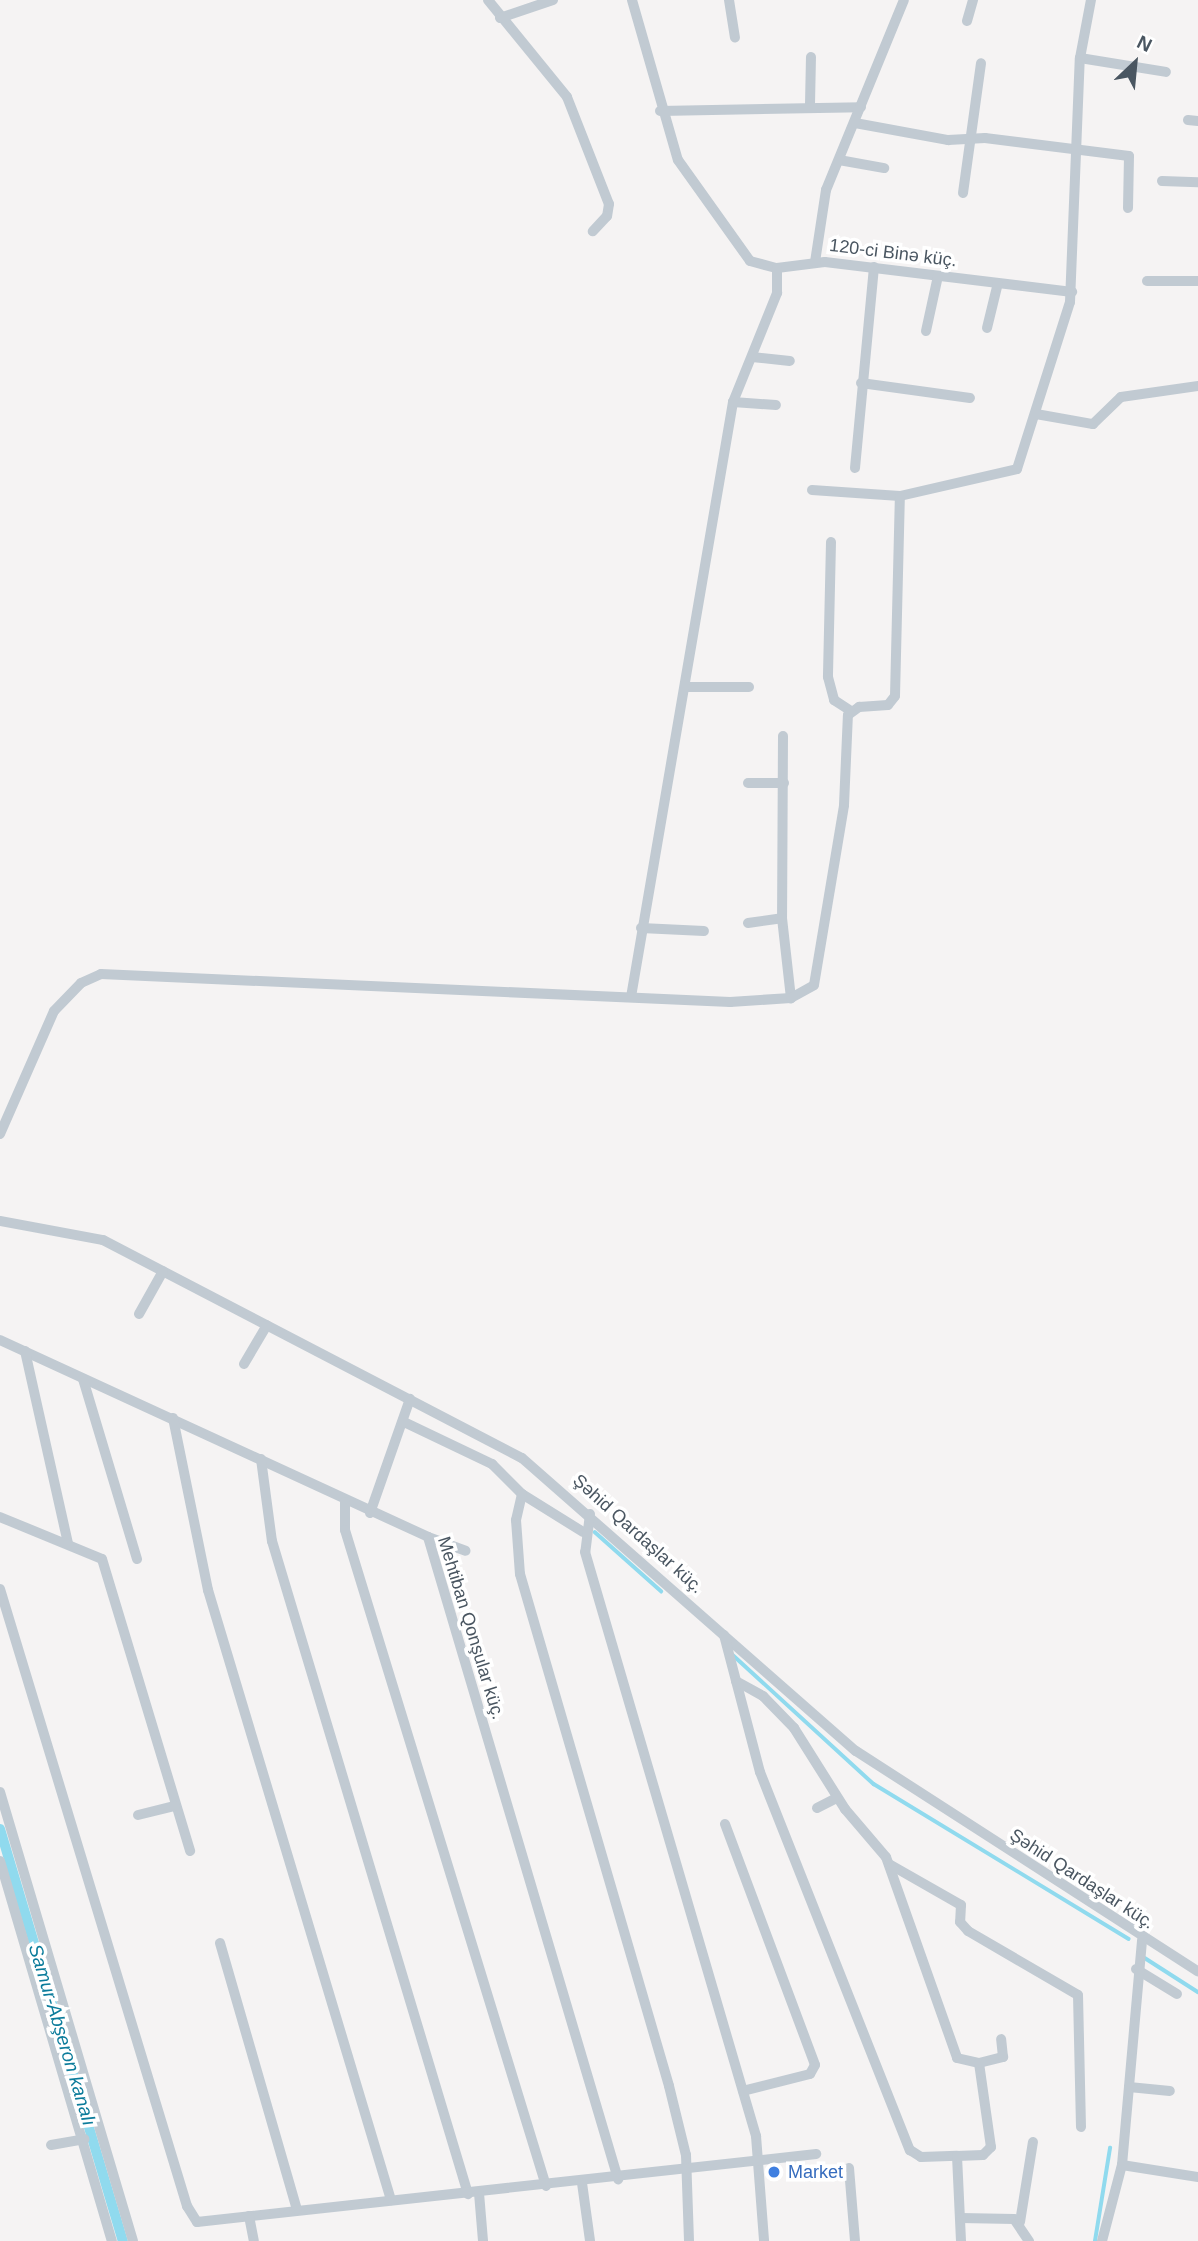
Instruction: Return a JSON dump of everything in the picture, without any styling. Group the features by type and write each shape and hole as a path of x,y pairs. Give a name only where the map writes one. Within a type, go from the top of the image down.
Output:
{"street":[{"path":"488,0 567,97 609,204 607,216 593,231"},
{"path":"500,18 553,0"},
{"path":"631,997 733,402 778,293 777,268 757,265 742,253 685,174 660,111 632,0"},
{"path":"729,0 735,38"},
{"path":"815,262 822,202 904,0"},
{"path":"967,21 973,0"},
{"path":"812,490 900,496 1012,474 1036,414 1072,292 1080,58 1091,0"},
{"path":"810,104 811,57"},
{"path":"1080,58 1166,72"},
{"path":"963,193 981,63"},
{"path":"660,111 810,104 861,107"},
{"path":"855,122 1131,158 1128,208"},
{"path":"839,160 884,168"},
{"path":"1162,181 1198,183"},
{"name":"120-ci Binə küç.","path":"777,268 815,262 1072,292"},
{"path":"855,468 874,267"},
{"path":"926,331 938,275"},
{"path":"1147,281 1198,281"},
{"path":"987,328 998,283"},
{"path":"752,356 790,361"},
{"path":"861,383 970,398"},
{"path":"1036,414 1093,424 1121,397 1198,386"},
{"path":"733,402 776,405"},
{"path":"831,542 828,677 834,701 851,711 888,705 895,696 900,496"},
{"path":"685,687 749,687"},
{"path":"0,1134 4,1111 54,1011 81,983 101,974 631,997 791,998 814,985 821,960 851,711"},
{"path":"783,736 782,918 791,998"},
{"path":"748,783 784,783"},
{"path":"748,923 782,918"},
{"path":"641,928 704,931"},
{"name":"Şəhid Qardaşlar küç.","path":"0,1221 83,1233 163,1271 522,1458 590,1514 724,1635 882,1771 1142,1940 1198,1971"},
{"path":"139,1314 163,1271"},
{"path":"244,1364 267,1325"},
{"name":"Mehtiban Qonşular küç.","path":"0,1340 261,1459 345,1502 428,1537 618,2179"},
{"path":"24,1351 68,1543"},
{"path":"83,1379 137,1559"},
{"path":"370,1513 410,1399"},
{"path":"173,1418 208,1590 391,2200"},
{"path":"404,1422 492,1464 522,1494 583,1532"},
{"path":"261,1459 272,1541 474,2194 483,2241"},
{"path":"522,1494 516,1520 520,1574 687,2168 689,2241"},
{"path":"345,1502 345,1530 546,2186"},
{"path":"590,1514 583,1532 761,2161 764,2241"},
{"path":"0,1517 102,1559 190,1851"},
{"path":"428,1537 466,1551"},
{"path":"0,1589 187,2206 204,2223 297,2209 582,2183 817,2154"},
{"path":"724,1635 760,1772 910,2150 921,2157 957,2156 983,2155 991,2147 979,2063"},
{"path":"736,1681 763,1696 794,1728 837,1798 889,1864 957,2059 979,2063 1003,2057 1001,2039"},
{"path":"0,1792 133,2241"},
{"path":"817,1808 837,1798"},
{"path":"138,1815 175,1806"},
{"path":"725,1824 815,2065 810,2074 743,2091"},
{"path":"0,1861 112,2241"},
{"path":"889,1864 961,1905 962,1927 1078,1995 1081,2127"},
{"path":"1102,2241 1122,2165 1136,1969 1142,1940"},
{"path":"220,1943 297,2209"},
{"path":"1136,1969 1177,1994"},
{"path":"1129,2087 1170,2091"},
{"path":"51,2145 84,2139"},
{"path":"1029,2241 1020,2222 1032,2141"},
{"path":"957,2156 961,2241"},
{"path":"1122,2165 1198,2177"},
{"path":"849,2168 855,2241"},
{"path":"582,2183 590,2241"},
{"path":"249,2216 254,2241"},
{"path":"961,2218 1020,2222"}],"waterway":[{"path":"595,1532 661,1591"},
{"path":"733,1655 874,1784 1129,1939"},
{"name":"Samur-Abşeron kanalı","path":"0,1829 123,2241"},
{"path":"1145,1958 1198,1992"},
{"path":"1095,2241 1110,2148"}],"place":[{"name":"Market","path":"774,2172"}]}
